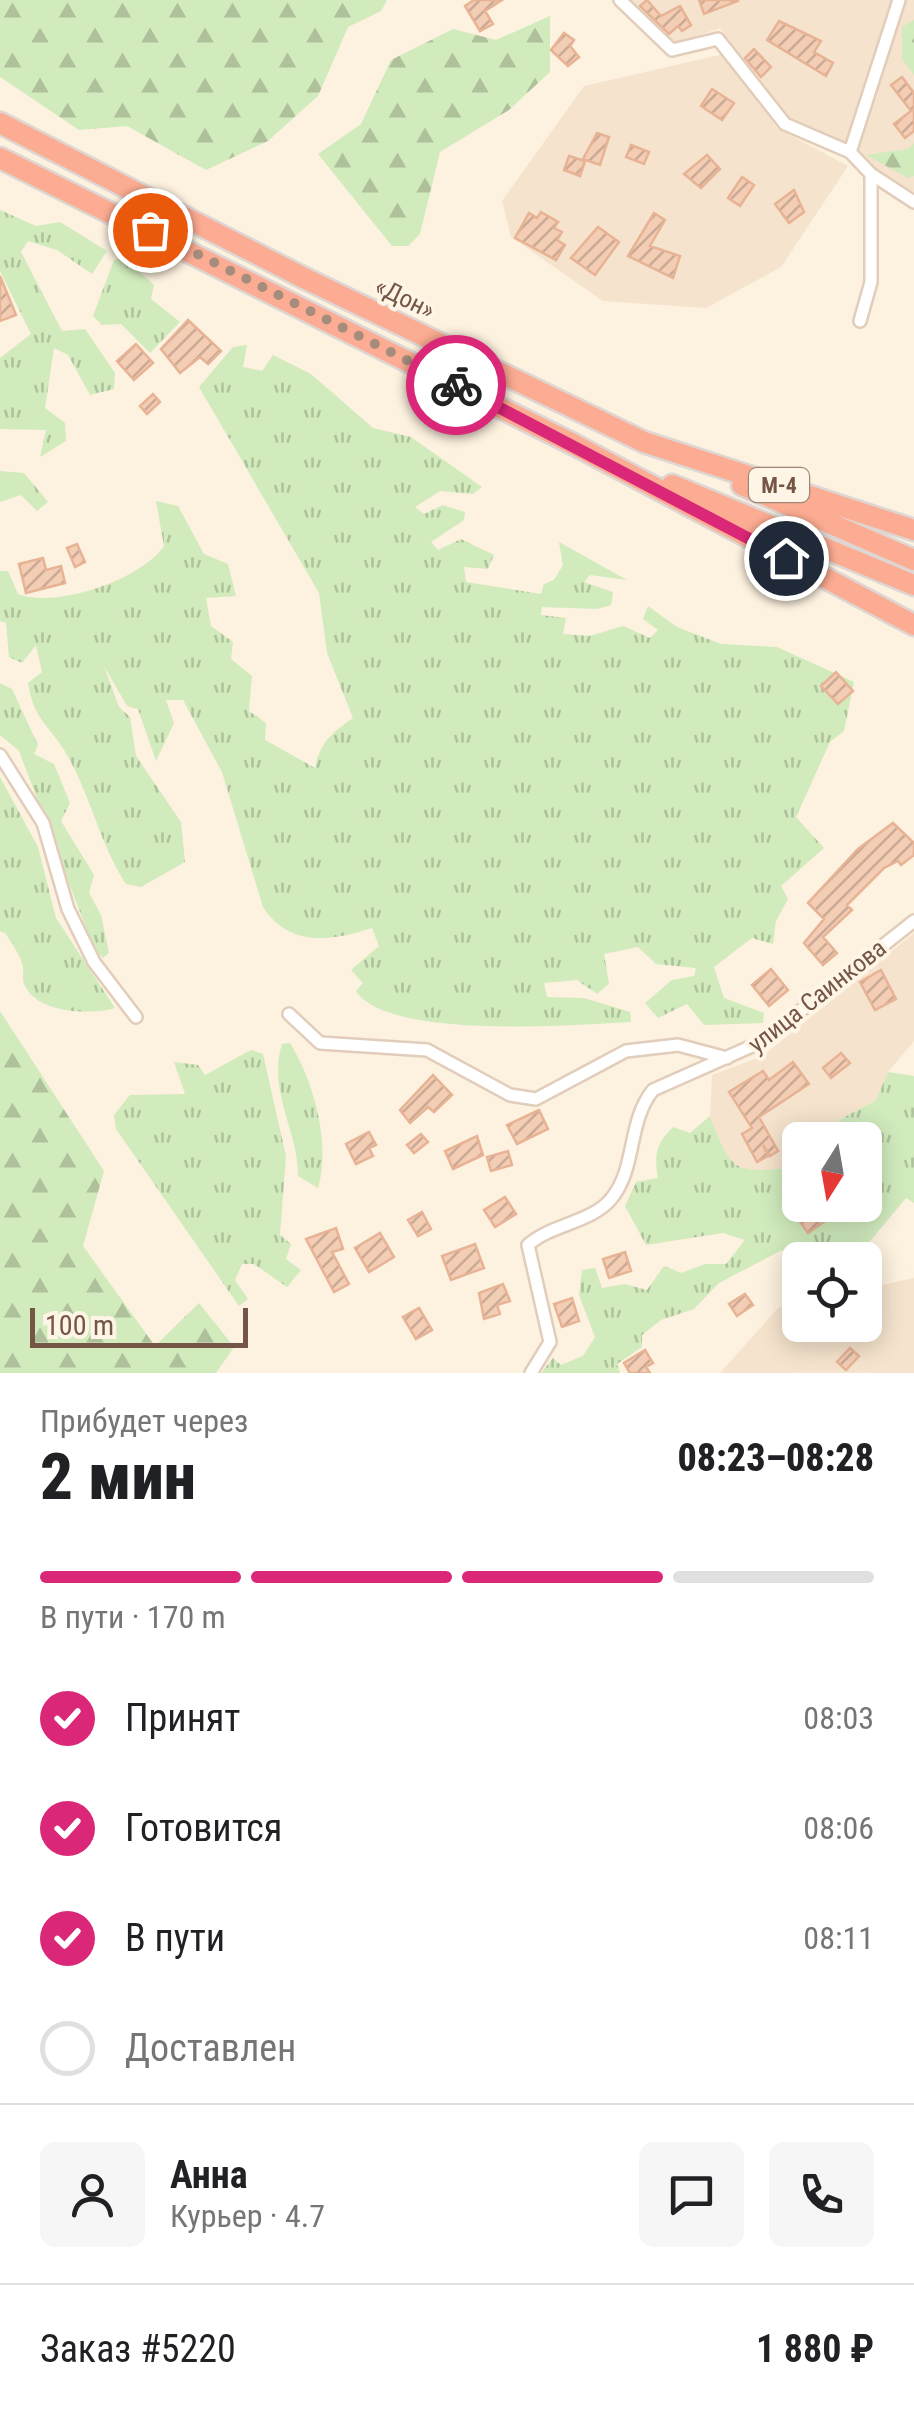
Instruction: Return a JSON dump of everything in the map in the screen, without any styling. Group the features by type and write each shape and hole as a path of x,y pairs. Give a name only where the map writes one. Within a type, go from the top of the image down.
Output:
{"highway":[{"name":"«Дон»","path":"0,123 302,277 644,442 914,530"},
{"name":"М-4","path":"0,158 574,444 914,625"},
{"path":"644,442 914,560"},
{"path":"574,444 914,585"}],"street":[{"path":"620,0 672,50 718,39 785,124 850,152 871,174 914,202"},
{"path":"850,152 899,0"},
{"path":"860,321 871,282 871,174"},
{"path":"0,755 43,823 68,909 94,962 136,1018"},
{"name":"улица Саинкова","path":"532,1373 550,1342 528,1245 540,1234 604,1207 614,1196 626,1169 642,1102 653,1090 761,1042 914,921"},
{"path":"289,1014 320,1043 426,1050 510,1095 536,1099 626,1051 678,1045 727,1058"}],"shaded area":[{"path":"627,0 914,0 914,193 786,115 720,28 671,45"},
{"path":"724,54 777,128 848,166 781,267 706,308 603,301 511,237 502,201 584,86"},
{"path":"914,933 914,1041 888,1072 876,1100 838,1122 782,1122 782,1169 746,1173 729,1163 710,1116 712,1075 763,1056"},
{"path":"914,1278 914,1373 720,1373 782,1307 782,1342 882,1342 882,1285"}],"green space":[{"path":"0,0 387,0 381,11 348,27 318,96 268,141 206,170 127,126 79,130 0,77"},
{"path":"550,16 550,72 509,110 440,152 420,234 408,246 392,246 318,154 361,124 391,60 453,29 496,40"},
{"path":"914,20 914,75 902,59 902,27"},
{"path":"914,143 914,176 908,178 866,155 908,149"},
{"path":"0,210 36,226 60,222 107,251 92,274 57,250 28,241 21,252 62,331 85,329 115,373 114,389 90,395 68,355 54,348 45,408 65,423 66,441 40,457 46,430 0,429 0,358 31,334 0,271"},
{"path":"124,258 154,285 151,299 180,322 150,353 121,324 102,325 93,316 114,260"},
{"path":"247,345 243,367 262,371 273,355 311,374 373,428 411,437 482,487 473,494 440,491 415,507 424,514 443,505 465,512 464,520 431,542 438,550 461,539 494,555 488,569 464,567 466,582 541,594 544,584 554,580 563,565 559,542 627,580 590,575 584,582 613,592 611,605 597,609 542,607 541,615 566,618 563,634 590,636 623,626 650,638 658,630 643,619 648,606 677,627 721,644 777,647 854,682 844,731 830,742 796,817 824,848 781,886 788,899 776,921 773,944 752,938 714,967 724,998 764,1013 763,1023 704,1025 687,1004 658,1018 645,1003 672,980 694,976 696,968 656,964 638,947 604,954 609,984 597,994 577,980 544,983 547,997 584,998 630,1012 631,1022 484,1026 404,1017 375,1007 356,991 363,983 351,970 379,946 372,928 312,938 274,920 263,907 222,772 183,700 166,700 174,723 156,761 138,709 127,706 104,666 119,707 130,717 136,756 181,822 185,862 141,887 126,884 73,766 34,705 28,683 42,672 36,645 22,663 9,657 6,623 0,621 0,571 8,571 18,594 34,598 53,598 96,588 137,570 164,546 156,501 178,506 204,554 228,564 236,596 206,598 211,626 233,642 231,659 252,676 249,711 266,723 265,740 315,768 328,739 353,718 327,653 319,593 199,387 233,347"},
{"path":"0,471 24,473 48,502 37,511 21,495 0,502"},
{"path":"0,683 12,689 38,745 34,754 54,764 70,803 61,821 94,875 89,893 101,915 109,953 103,958 94,949 19,751 0,735"},
{"path":"0,777 38,847 56,918 115,1008 80,1011 53,1007 25,986 21,959 0,931"},
{"path":"0,1011 104,1171 83,1246 155,1346 199,1303 234,1347 216,1373 0,1373"},
{"path":"290,1043 318,1114 322,1171 318,1188 298,1176 281,1095 278,1061 282,1044"},
{"path":"251,1050 263,1054 286,1156 280,1235 291,1244 286,1259 301,1270 287,1287 254,1264 242,1264 235,1280 248,1299 239,1306 116,1129 114,1115 130,1095 185,1094 174,1062 198,1065 205,1075"},
{"path":"888,1072 914,1076 914,1203 906,1198 869,1242 782,1242 782,1250 719,1283 694,1309 661,1320 642,1335 642,1347 617,1364 620,1373 541,1373 553,1358 561,1365 583,1356 595,1337 579,1295 582,1270 595,1268 602,1288 625,1284 647,1290 664,1266 681,1273 705,1264 726,1264 745,1240 723,1233 646,1245 625,1206 636,1182 658,1178 658,1150 673,1127 690,1133 710,1116 723,1147 736,1164 755,1170 782,1168 782,1222 882,1222 882,1122 838,1122 876,1100"}],"building":[{"path":"474,0 502,0 485,11 493,24 480,31 465,6"},
{"path":"647,0 661,16 680,6 691,25 682,31 678,26 669,34 640,6"},
{"path":"699,0 738,0 738,1 704,14"},
{"path":"779,21 821,41 814,52 833,63 826,76 767,40"},
{"path":"564,33 574,40 570,46 579,57 568,66 551,50"},
{"path":"754,49 771,67 761,77 745,58"},
{"path":"902,77 914,93 914,131 905,138 894,124 911,111 891,85"},
{"path":"712,89 734,103 722,120 701,106"},
{"path":"597,133 609,137 600,165 583,159"},
{"path":"631,145 649,152 644,164 626,157"},
{"path":"707,155 720,169 701,188 684,174"},
{"path":"569,156 585,161 580,176 564,170"},
{"path":"742,177 754,185 740,206 728,198"},
{"path":"794,190 804,212 789,223 775,204"},
{"path":"541,212 558,222 554,228 562,232 557,240 565,245 556,260 515,238 529,213 537,218"},
{"path":"654,213 665,220 650,246 680,256 673,278 628,256"},
{"path":"598,227 619,242 595,275 571,258"},
{"path":"0,276 16,315 0,321"},
{"path":"188,320 221,351 208,364 200,357 180,373 161,349"},
{"path":"136,344 153,363 134,380 117,361"},
{"path":"153,394 160,402 147,414 140,406"},
{"path":"77,544 85,562 75,567 67,548"},
{"path":"43,558 46,570 61,566 65,583 26,593 19,564"},
{"path":"836,672 853,691 838,704 821,686"},
{"path":"893,823 914,843 914,855 901,865 898,861 884,868 847,905 852,910 823,937 837,953 823,965 804,943 824,919 808,903 858,849"},
{"path":"771,969 788,990 769,1006 752,985"},
{"path":"881,970 896,999 875,1010 860,982"},
{"path":"841,1053 850,1063 831,1078 823,1068"},
{"path":"793,1062 809,1084 759,1117 778,1151 770,1156 763,1145 768,1156 757,1162 742,1134 752,1128 729,1092 763,1071 769,1080"},
{"path":"433,1075 452,1095 434,1112 428,1107 410,1123 400,1110"},
{"path":"539,1110 548,1129 517,1144 507,1125"},
{"path":"369,1132 376,1145 369,1148 373,1156 356,1164 346,1144"},
{"path":"421,1134 428,1142 414,1153 407,1145"},
{"path":"477,1136 483,1155 453,1169 445,1151"},
{"path":"508,1151 512,1165 491,1171 487,1157"},
{"path":"505,1197 516,1214 495,1227 484,1210"},
{"path":"422,1212 431,1229 418,1236 408,1220"},
{"path":"800,1222 824,1222 808,1233"},
{"path":"336,1228 343,1249 332,1252 349,1284 334,1292 306,1239"},
{"path":"380,1233 394,1257 369,1272 355,1248"},
{"path":"475,1244 484,1268 451,1280 442,1256"},
{"path":"625,1252 631,1271 609,1278 603,1259"},
{"path":"503,1284 510,1301 497,1305 500,1314 484,1319 479,1293"},
{"path":"745,1294 753,1305 737,1316 729,1304"},
{"path":"572,1298 579,1321 562,1327 554,1304"},
{"path":"419,1308 432,1330 416,1339 403,1317"},
{"path":"850,1348 859,1356 846,1370 837,1362"},
{"path":"645,1350 653,1363 646,1367 650,1373 630,1373 624,1363"}],"way so far":[{"path":"150,230 456,385"}],"route":[{"path":"456,385 786,558"}]}
